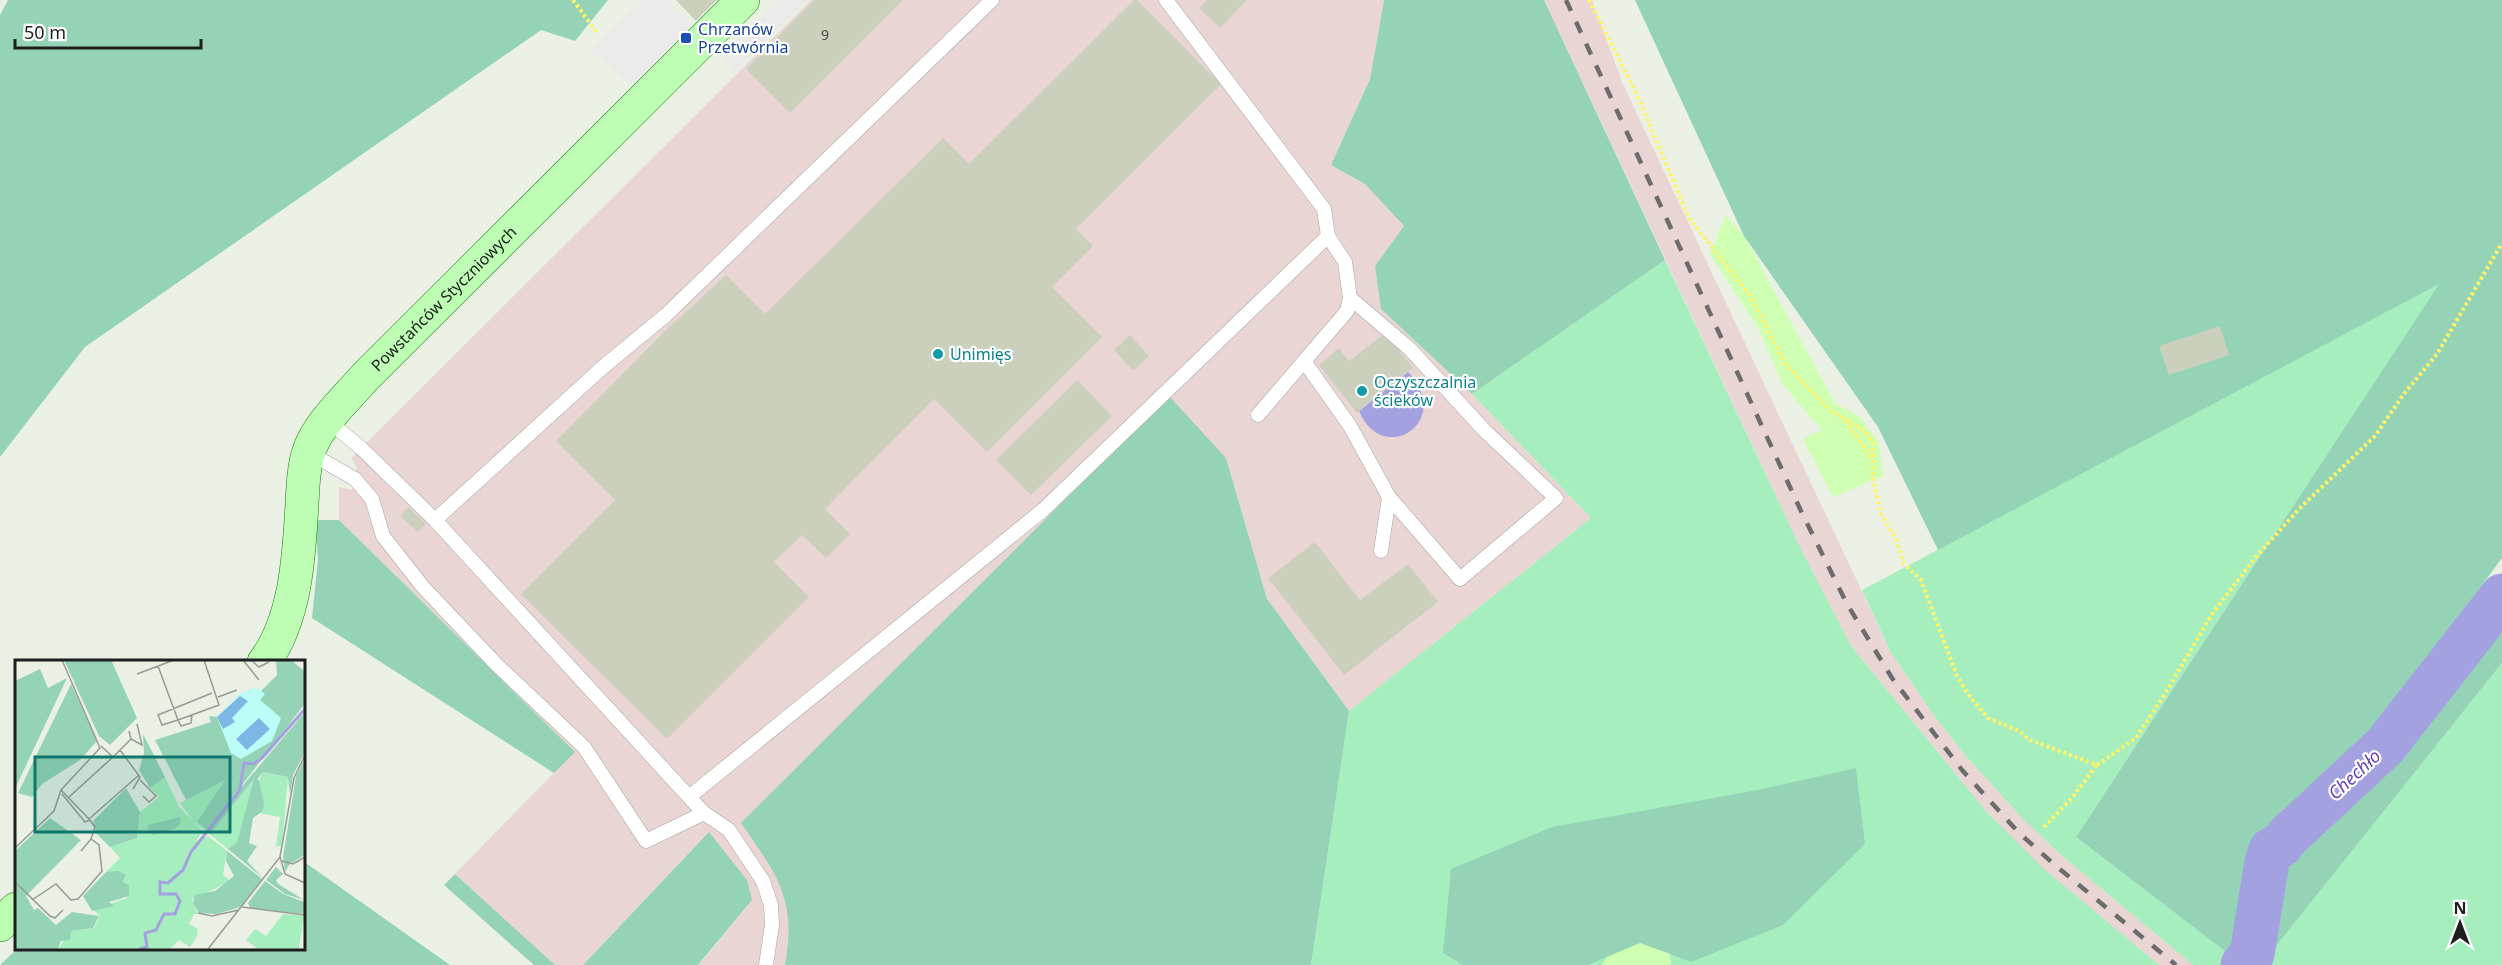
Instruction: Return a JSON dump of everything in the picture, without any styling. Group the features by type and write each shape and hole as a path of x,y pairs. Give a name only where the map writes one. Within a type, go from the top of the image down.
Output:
{"street":[{"name":"Powstańców Styczniowych","path":"266,660 276,647 287,615 297,559 303,478 308,452 327,420 365,377 743,0"},
{"path":"0,925 15,910"}],"lane":[{"path":"435,520 603,367 666,315 992,0"},
{"path":"1170,1 1324,209 1328,236 1345,262 1350,298 1347,311 1258,415"},
{"path":"689,796 1043,510 1328,236"},
{"path":"1304,362 1350,426 1389,497 1460,579 1556,498 1484,430 1410,349 1350,298"},
{"path":"327,420 361,448 435,520 704,813 729,830 763,881 771,905 772,925 766,965"},
{"path":"308,452 355,479 372,499 383,536 423,587 497,665 584,747 646,841 704,813"},
{"path":"1382,551 1389,497"}],"path":[{"path":"573,0 597,33"},
{"path":"1590,0 1639,99 1689,218 1749,294 1786,365 1832,411 1863,430 1873,442 1873,479 1881,514 1896,539 1904,564 1921,580 1957,676 1970,697 1988,718 2019,731 2030,740 2097,765"},
{"path":"2044,827 2071,799 2097,765 2136,738 2212,614 2255,558 2299,509 2375,436 2403,395 2437,354 2502,243"},
{"path":"1842,418 1873,458"}],"shaded area":[{"path":"8,0 608,0 575,41 541,30 85,347 0,457 0,15"},
{"path":"643,0 668,0 692,25 631,85 591,51"},
{"path":"779,0 807,0 734,73 723,55"},
{"path":"811,0 1384,0 1370,79 1331,165 1365,184 1404,226 1375,266 1381,309 1472,394 1591,518 1349,711 1267,599 1226,458 771,866 783,888 789,911 789,945 785,965 699,965 752,900 709,832 583,965 555,965 455,874 574,752 339,520 339,487 352,490 357,468 351,458"},
{"path":"1384,0 1544,0 1665,260 1472,394 1381,309 1375,266 1404,226 1365,184 1331,165 1370,79"},
{"path":"1544,0 1592,0 1622,82 1891,653 1964,754 2023,819 2061,855 2193,965 2159,965 2042,868 1986,811 1851,646 1800,547"},
{"path":"1635,0 2502,0 2502,558 2236,916 2502,578 2502,663 2261,965 2243,965 2076,837 2439,284 1938,550 1878,427 1744,236"},
{"path":"1665,260 1800,547 1851,646 1986,811 2043,868 2159,965 1311,965 1349,711 1591,518 1472,394"},
{"path":"2440,283 2076,837 2243,965 2193,965 2061,855 2023,819 1964,754 1891,653 1862,590"},
{"path":"1408,372 1420,390 1424,407 1419,421 1410,431 1397,437 1383,436 1370,428 1359,411"},
{"path":"1169,396 1226,458 1267,599 1349,711 1311,965 785,965 788,942 786,905 774,873 741,823"},
{"path":"315,520 339,520 575,752 554,773 312,618 318,559"},
{"path":"2502,663 2502,965 2261,965"},
{"path":"1856,768 1865,844 1783,925 1691,962 1640,943 1588,965 1463,965 1443,953 1451,869 1552,827 1758,790"},
{"path":"709,832 747,880 752,900 698,965 583,965"},
{"path":"304,862 450,965 0,965 16,950 304,950"},
{"path":"455,874 555,965 534,965 444,885"}],"sand":[{"path":"1726,215 1744,236 1835,403 1860,417 1879,442 1883,476 1833,497 1803,439 1822,430 1783,385 1759,330 1710,254"},
{"path":"1640,943 1670,954 1671,965 1602,965 1607,957"}],"building":[{"path":"676,0 717,0 696,21"},
{"path":"814,0 903,0 790,113 746,69"},
{"name":"Unimięs","path":"1134,0 1137,0 1221,84 1076,229 1093,246 1052,287 1102,337 987,452 934,399 825,509 850,534 826,558 802,535 774,562 809,597 667,739 521,594 615,500 556,441 664,332 726,275 765,314 943,138 969,164"},
{"path":"1207,0 1247,0 1220,28 1199,8"},
{"path":"2220,326 2229,355 2169,375 2159,346"},
{"name":"Oczyszczalnia ścieków","path":"1385,333 1413,368 1357,413 1319,365 1339,348 1349,361"},
{"path":"1130,335 1149,356 1133,371 1114,350"},
{"path":"1077,380 1112,416 1031,495 996,460"},
{"path":"408,507 426,524 418,532 400,516"},
{"path":"1315,542 1360,600 1408,564 1438,602 1344,675 1268,578"}],"waterway":[{"name":"Chechło","path":"2243,965 2252,954 2271,850 2281,845 2385,746 2502,596"},
{"path":"2267,833 2281,845"}],"railway":[{"path":"1566,0 1801,511 1847,604 1892,678 1962,770 2019,833 2176,965"}],"place":[{"name":"Chrzanów Przetwórnia","path":"686,38"},
{"name":"Unimięs","path":"938,354"},
{"name":"Oczyszczalnia ścieków","path":"1362,391"}]}
